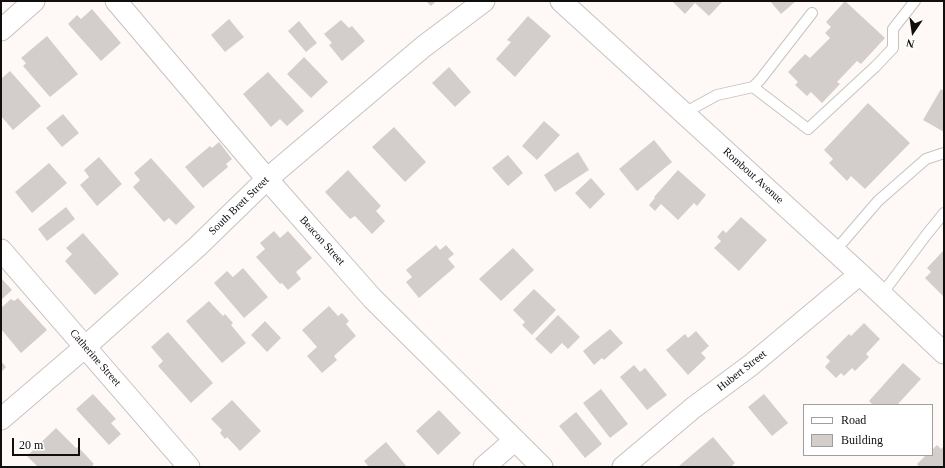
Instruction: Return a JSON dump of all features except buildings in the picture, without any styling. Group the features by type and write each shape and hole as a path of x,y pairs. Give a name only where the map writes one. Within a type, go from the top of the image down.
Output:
{"street":[{"path":"1,30 34,1"},
{"name":"Beacon Street","path":"116,1 267,179 372,298 542,467"},
{"name":"South Brett Street","path":"1,419 86,347 197,247 267,179 423,47 484,1"},
{"name":"Rombout Avenue","path":"561,1 944,352"},
{"name":"Catherine Street","path":"1,250 189,467"},
{"name":"Hubert Street","path":"623,467 693,408 751,365 860,274"},
{"path":"484,467 515,440"}],"lane":[{"path":"753,87 808,129 876,66 893,48 893,29 915,1"},
{"path":"684,113 717,95 753,87 812,14"},
{"path":"835,251 878,201 926,159 944,153"},
{"path":"882,294 944,213"}]}
